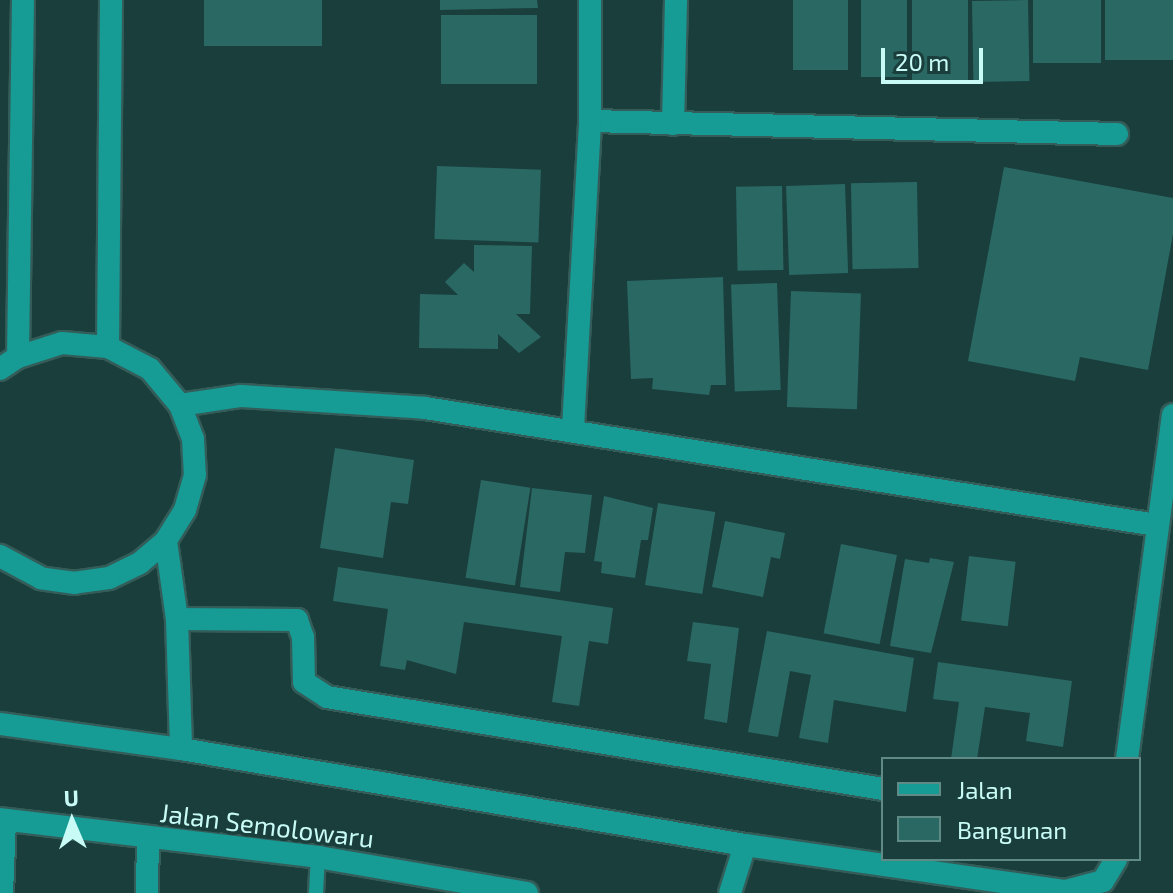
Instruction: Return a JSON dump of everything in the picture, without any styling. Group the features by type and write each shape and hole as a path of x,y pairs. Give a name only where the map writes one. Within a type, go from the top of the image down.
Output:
{"street":[{"path":"0,556 41,578 75,583 109,578 140,563 166,541 185,510 195,475 193,439 180,405 150,369 108,347 62,343 9,363 23,0"},
{"path":"108,347 111,0"},
{"path":"573,428 590,121 590,0"},
{"path":"673,124 676,0"},
{"path":"590,121 1117,134"},
{"path":"180,405 241,396 313,397 573,428 1156,525"},
{"path":"1127,757 1173,415"},
{"path":"166,541 177,619 181,749"},
{"path":"177,619 297,620 303,637 304,682 327,697 881,789"},
{"path":"0,724 181,749 742,853 1016,870 1078,891 1103,881 1115,861"},
{"path":"2,819 2,893"},
{"name":"Jalan Semolowaru","path":"2,819 318,857 527,893"},
{"path":"147,893 148,838"},
{"path":"730,893 742,853"}],"lane":[{"path":"316,893 318,857"}],"building":[{"path":"204,0 322,0 322,46 204,46"},
{"path":"440,0 537,0 538,8 440,10"},
{"path":"793,0 848,0 848,70 793,70"},
{"path":"861,0 907,0 907,77 861,77"},
{"path":"912,0 968,0 968,81 912,81"},
{"path":"1028,0 1029,81 973,82 972,1"},
{"path":"1033,0 1101,0 1101,63 1033,63"},
{"path":"1105,0 1173,0 1173,60 1105,60"},
{"path":"441,15 537,15 537,84 441,84"},
{"path":"437,166 541,170 538,243 434,239"},
{"path":"1004,167 1173,198 1173,234 1148,370 1080,357 1075,381 968,361"},
{"path":"917,182 919,268 853,269 851,183"},
{"path":"845,184 848,273 789,275 786,186"},
{"path":"782,186 783,270 737,271 736,187"},
{"path":"474,245 532,246 530,314 516,314 541,337 519,353 498,334 498,349 419,348 420,294 458,295 445,282 464,263 474,272"},
{"path":"723,277 726,385 711,385 709,395 652,389 653,378 631,379 627,281"},
{"path":"777,283 781,390 735,392 731,285"},
{"path":"791,291 861,293 857,409 787,407"},
{"path":"335,448 414,460 408,504 391,502 383,558 320,548"},
{"path":"481,480 530,488 515,586 466,578"},
{"path":"532,488 592,495 585,553 565,552 560,592 520,587"},
{"path":"604,496 653,508 648,540 641,540 635,578 601,573 602,562 594,561"},
{"path":"658,503 715,512 702,594 645,585"},
{"path":"725,521 785,533 780,559 771,557 763,597 712,587"},
{"path":"841,544 897,555 880,644 824,633"},
{"path":"969,556 1016,562 1008,626 961,621"},
{"path":"930,558 954,562 931,653 890,646 905,559 929,563"},
{"path":"338,567 613,608 608,644 589,641 579,706 552,702 562,636 464,622 456,674 407,660 405,670 380,666 388,609 333,601"},
{"path":"693,622 739,628 727,723 704,719 711,664 687,661"},
{"path":"767,631 914,658 906,712 834,700 828,743 799,738 811,675 790,671 778,737 748,732"},
{"path":"938,662 1072,681 1063,747 1026,741 1030,713 985,707 977,757 951,757 959,702 933,699"}]}
